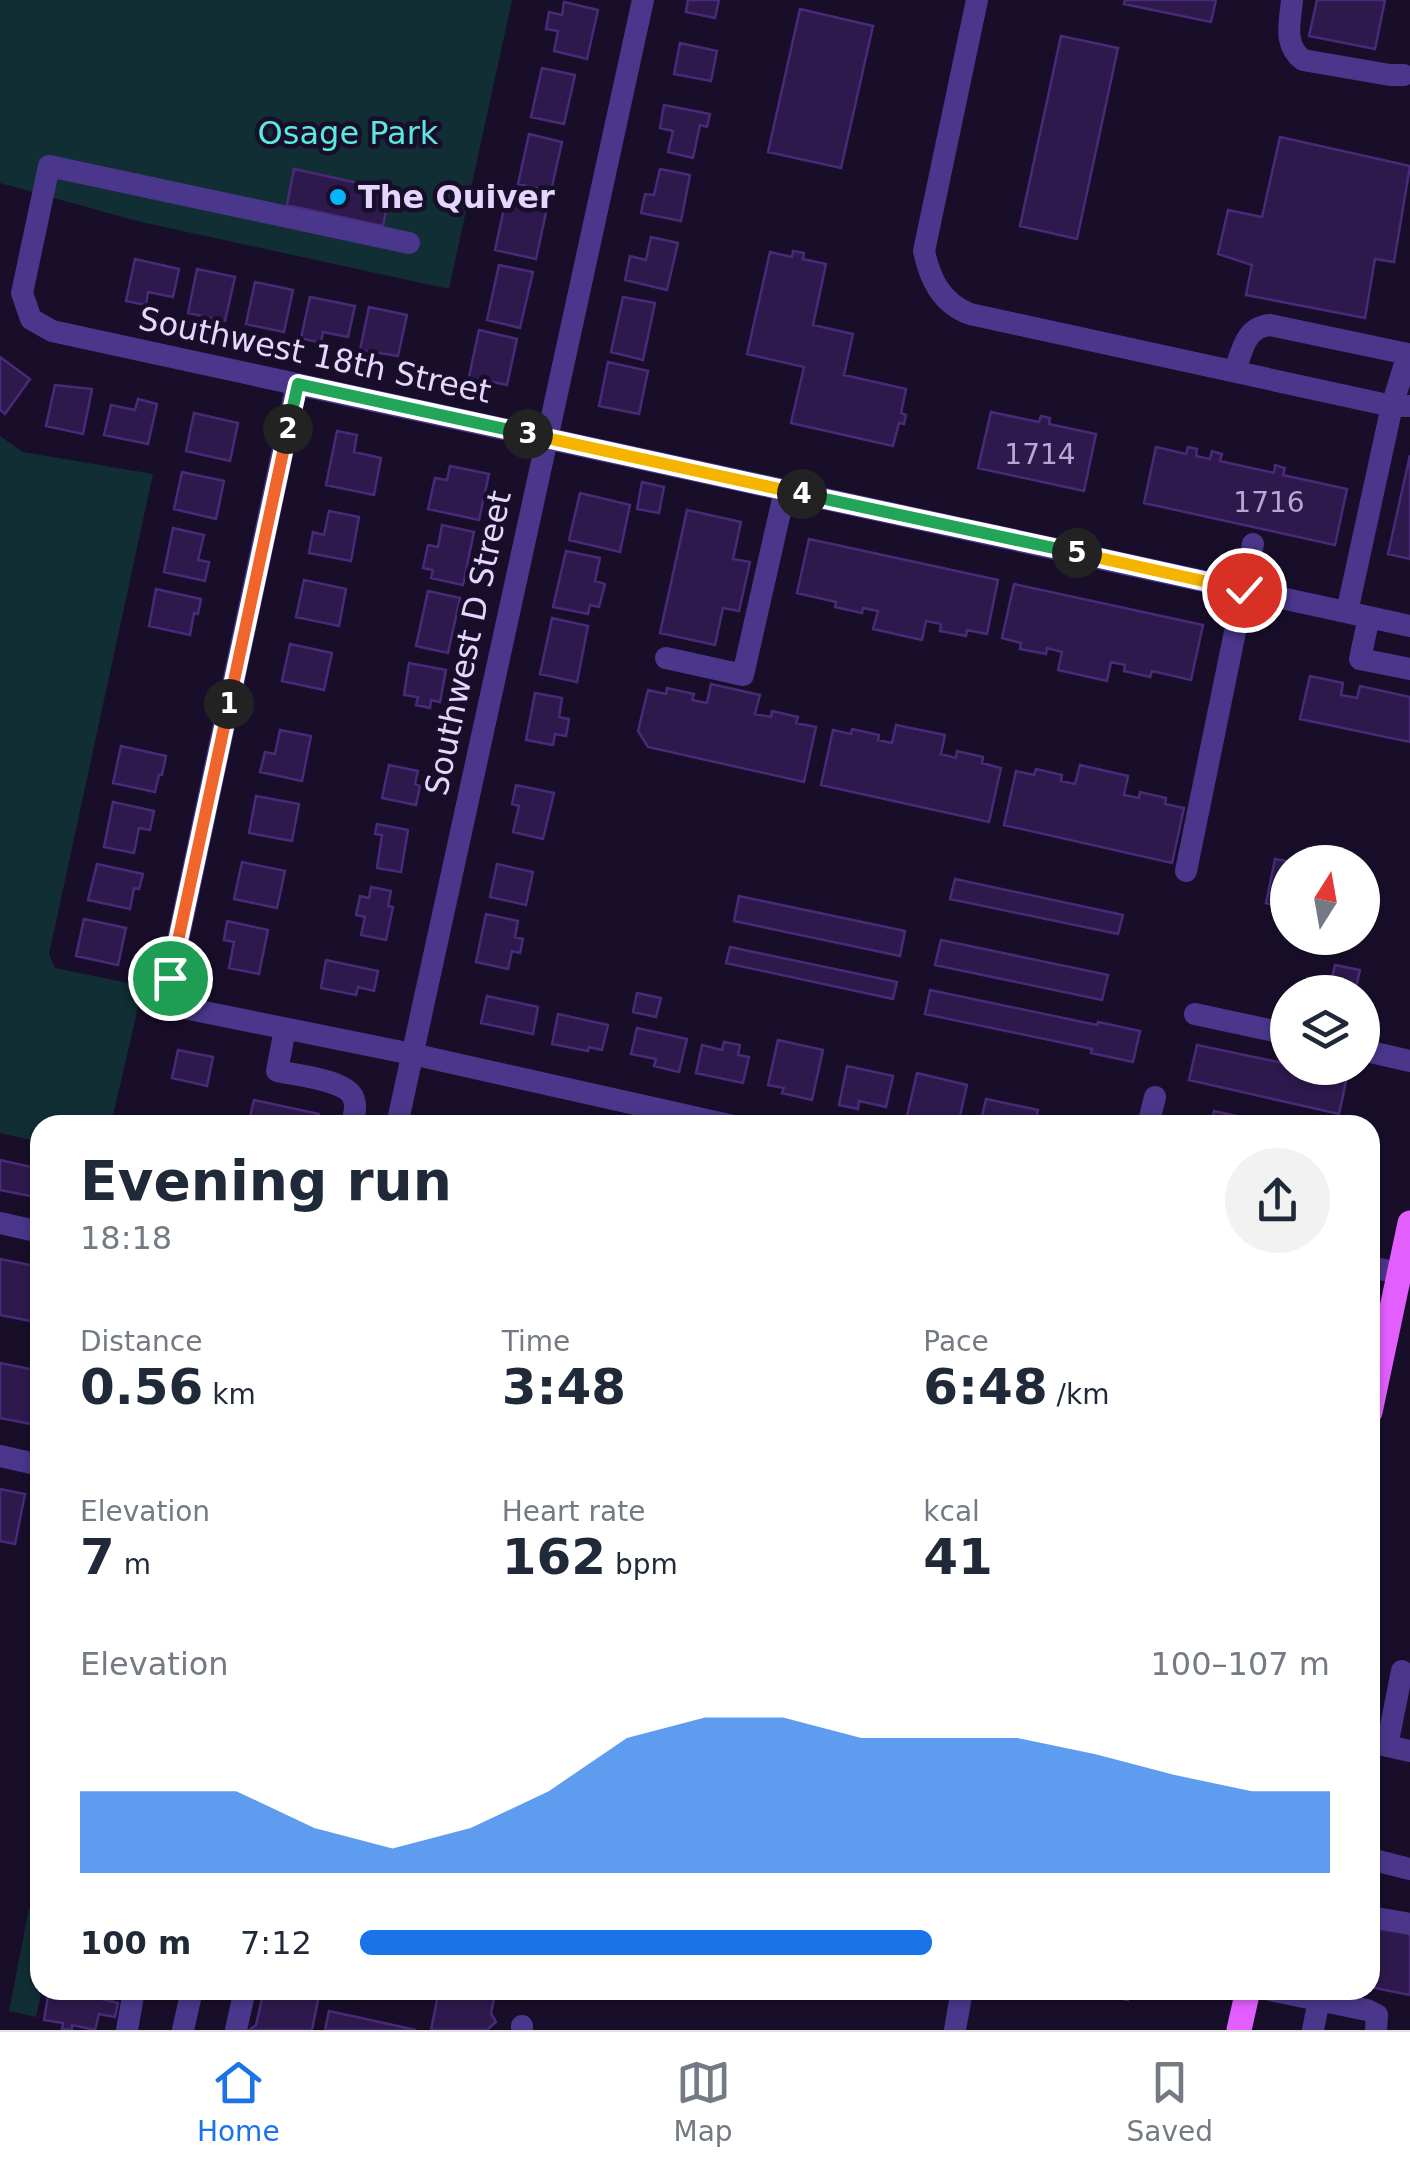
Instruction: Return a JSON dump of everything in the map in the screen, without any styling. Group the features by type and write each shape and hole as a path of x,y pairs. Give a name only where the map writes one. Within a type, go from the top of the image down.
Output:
{"main road":[{"path":"1380,1364 1410,1222"},
{"path":"1240,2030 1246,2000"}],"street":[{"name":"Southwest D Street","path":"399,1115 643,0"},
{"path":"977,0 924,251 929,274 943,297 970,314 1401,406"},
{"path":"1292,0 1288,40 1292,52 1303,60 1390,76 1404,75"},
{"name":"Southwest 18th Street","path":"409,243 49,166 22,292 30,319 52,331 1410,626"},
{"path":"1235,372 1246,340 1260,326 1408,354 1358,614 1360,658 1410,669"},
{"path":"298,384 170,978 184,1008 684,1115"},
{"path":"666,658 743,675 785,490"},
{"path":"1186,871 1253,544"},
{"path":"1195,1014 1270,1030"},
{"path":"286,1028 277,1071 347,1088 356,1105 354,1115"},
{"path":"1380,1054 1410,1060"},
{"path":"1151,1115 1156,1098"},
{"path":"0,1224 30,1230"},
{"path":"1380,1269 1399,1273"},
{"path":"0,1456 30,1463"},
{"path":"1389,1746 1402,1671"},
{"path":"1380,1860 1410,1868"},
{"path":"1380,1919 1410,1924"},
{"path":"126,2030 132,2000"},
{"path":"183,2030 190,2000"},
{"path":"236,2030 243,2000"},
{"path":"955,2030 960,2000"},
{"path":"1313,2030 1319,2000"},
{"path":"1336,2000 1377,2015 1376,2030"}],"green space":[{"name":"Osage Park","path":"0,0 512,0 449,289 137,221 0,183"},
{"path":"0,436 23,452 153,474 49,954 55,968 143,986 113,1115 30,1115 30,1140 0,1133"},
{"path":"30,1908 30,2000 40,2000 36,2017 9,2011"}],"building":[{"path":"688,0 719,0 715,18 686,12"},
{"path":"1125,0 1216,0 1211,22 1124,4"},
{"path":"1317,0 1385,0 1375,49 1309,36"},
{"path":"564,2 598,10 587,59 554,51 558,31 546,29 549,12 562,15"},
{"path":"800,9 873,26 841,168 768,152"},
{"path":"1061,36 1118,48 1077,239 1020,226"},
{"path":"680,43 717,51 711,81 674,74"},
{"path":"542,68 575,75 564,124 531,117"},
{"path":"664,105 710,114 707,127 700,125 693,158 668,152 673,131 660,128"},
{"path":"529,134 562,142 551,191 518,184"},
{"path":"1280,137 1410,166 1394,262 1375,259 1365,318 1246,295 1252,265 1218,254 1228,210 1262,217"},
{"name":"The Quiver","path":"294,169 390,190 383,226 287,205"},
{"path":"660,169 690,175 681,221 641,213 645,194 654,195"},
{"path":"506,199 547,208 536,259 495,250"},
{"path":"651,237 678,243 667,290 625,280 630,256 646,260"},
{"path":"793,251 804,253 803,259 826,264 813,325 853,334 844,375 906,389 901,413 906,415 904,424 899,423 893,446 791,423 804,367 747,354 770,252 792,257"},
{"path":"135,259 179,269 173,297 148,292 146,305 126,301"},
{"path":"499,265 533,272 520,328 487,320"},
{"path":"197,269 235,277 225,321 188,313"},
{"path":"255,282 293,290 284,332 246,324"},
{"path":"310,297 355,306 348,337 323,332 321,343 301,338"},
{"path":"623,297 655,303 643,360 611,352"},
{"path":"369,307 407,315 398,356 360,350"},
{"path":"479,330 517,339 507,385 483,380 481,389 467,386"},
{"path":"0,357 30,379 5,414 0,410"},
{"path":"608,362 648,371 639,414 599,406"},
{"path":"55,385 92,389 83,434 46,426"},
{"path":"138,399 157,404 148,444 104,435 111,405 135,410"},
{"path":"991,412 1039,422 1041,416 1050,418 1049,424 1096,434 1084,491 978,468"},
{"path":"194,413 238,423 230,461 186,451"},
{"path":"337,431 357,435 354,452 381,458 374,495 326,485"},
{"path":"1156,447 1186,454 1188,447 1197,449 1196,456 1210,459 1212,451 1222,454 1220,461 1274,473 1275,465 1285,468 1283,475 1347,489 1335,545 1144,503"},
{"path":"1410,455 1410,559 1388,554"},
{"path":"450,466 489,474 479,520 428,509 435,478 447,480"},
{"path":"182,472 224,481 216,519 174,509"},
{"path":"642,482 664,487 659,513 637,509"},
{"path":"580,493 630,505 620,552 569,540"},
{"path":"687,510 741,522 733,559 750,562 739,611 723,608 715,645 660,633"},
{"path":"329,511 359,517 351,561 309,553 313,532 324,535"},
{"path":"442,525 474,532 463,585 431,578 433,570 423,568 428,545 438,547"},
{"path":"173,528 204,535 198,560 209,562 205,581 164,572"},
{"path":"809,539 998,580 987,634 967,630 966,636 940,631 941,624 926,621 922,640 873,629 878,611 863,608 862,613 835,607 836,602 797,593"},
{"path":"566,551 600,558 595,581 605,584 599,607 590,605 588,614 553,607"},
{"path":"304,580 346,589 339,626 296,617"},
{"path":"1014,584 1203,625 1191,680 1152,671 1150,677 1124,671 1125,665 1111,662 1107,681 1058,670 1062,652 1047,648 1046,654 1020,649 1021,643 1002,638"},
{"path":"156,589 201,599 190,635 149,626"},
{"path":"428,591 460,598 448,653 416,646"},
{"path":"552,618 588,626 577,682 540,674"},
{"path":"290,644 332,653 324,690 282,681"},
{"path":"409,663 446,670 440,702 431,700 430,708 416,705 418,697 404,695"},
{"path":"1310,676 1343,683 1341,695 1357,698 1360,686 1410,697 1410,742 1300,719"},
{"path":"711,684 760,695 755,714 771,717 772,711 798,717 796,723 816,727 804,782 648,747 638,731 648,690 666,694 667,688 694,694 692,700 707,703"},
{"path":"535,693 562,698 559,717 569,719 566,736 555,734 553,745 526,740"},
{"path":"896,725 945,735 941,754 956,758 957,751 983,757 982,763 1001,768 989,822 821,785 833,730 851,734 852,729 879,735 878,740 892,743"},
{"path":"280,730 311,736 302,781 260,772 265,752 275,754"},
{"path":"121,746 166,756 155,792 113,783"},
{"path":"389,765 418,771 416,805 382,798"},
{"path":"1080,765 1128,776 1124,795 1139,798 1140,792 1166,798 1165,804 1184,808 1172,863 1004,825 1016,771 1034,775 1036,769 1062,775 1061,781 1075,784"},
{"path":"516,785 554,793 543,839 513,832 519,806 512,804"},
{"path":"256,796 299,804 292,841 249,833"},
{"path":"113,802 154,811 150,830 139,828 134,853 104,847"},
{"path":"377,824 408,830 401,872 377,868 382,835 375,834"},
{"path":"242,862 285,871 277,908 234,899"},
{"path":"97,864 143,874 139,889 134,888 130,909 88,900"},
{"path":"497,864 533,872 526,905 490,897"},
{"path":"955,879 1123,915 1118,934 950,899"},
{"path":"371,887 391,891 388,906 393,907 386,940 361,935 365,917 356,915 360,896 369,898"},
{"path":"739,896 905,931 900,956 734,921"},
{"path":"486,914 518,921 515,937 523,939 520,953 512,951 508,969 476,962"},
{"path":"84,919 126,928 118,965 76,956"},
{"path":"227,921 268,930 259,974 229,968 234,942 224,940"},
{"path":"941,940 1108,975 1102,1000 935,965"},
{"path":"730,947 897,982 893,999 726,963"},
{"path":"326,960 378,971 374,991 358,987 356,995 321,988"},
{"path":"1335,965 1360,970 1359,975 1333,975"},
{"path":"930,990 1140,1031 1133,1062 1091,1053 1092,1049 925,1014"},
{"path":"637,993 661,998 656,1017 633,1012"},
{"path":"487,996 538,1007 533,1034 481,1023"},
{"path":"558,1014 608,1025 602,1050 552,1044"},
{"path":"637,1028 687,1039 679,1072 654,1066 656,1059 631,1054"},
{"path":"778,1040 823,1050 812,1100 782,1093 784,1088 768,1085"},
{"path":"724,1042 740,1045 738,1055 749,1057 743,1083 696,1073 702,1045 722,1050"},
{"path":"1197,1045 1270,1060 1270,1085 1345,1085 1339,1114 1189,1080"},
{"path":"178,1050 213,1057 207,1086 172,1078"},
{"path":"847,1066 893,1076 886,1107 859,1101 858,1109 839,1105"},
{"path":"917,1073 967,1085 960,1115 907,1115"},
{"path":"986,1099 1038,1110 1037,1115 982,1115"},
{"path":"254,1100 319,1114 319,1115 250,1115"},
{"path":"0,1160 30,1167 30,1196 0,1190"},
{"path":"0,1259 30,1265 30,1321 0,1315"},
{"path":"0,1363 30,1369 30,1424 0,1418"},
{"path":"0,1489 25,1494 15,1544 0,1541"},
{"path":"1380,1928 1410,1934 1410,1995 1380,1989"},
{"path":"47,2000 118,2003 115,2017 99,2014 95,2030 72,2025 72,2030 62,2029 63,2023 44,2020"},
{"path":"262,2000 318,2000 312,2030 249,2030 256,2025"},
{"path":"437,2000 494,2000 491,2013 496,2022 487,2030 431,2030"},
{"path":"329,2011 416,2030 325,2030"}],"place":[{"name":"The Quiver","path":"338,197"}],"route":[{"path":"170,978 298,384 1244,590"}]}
